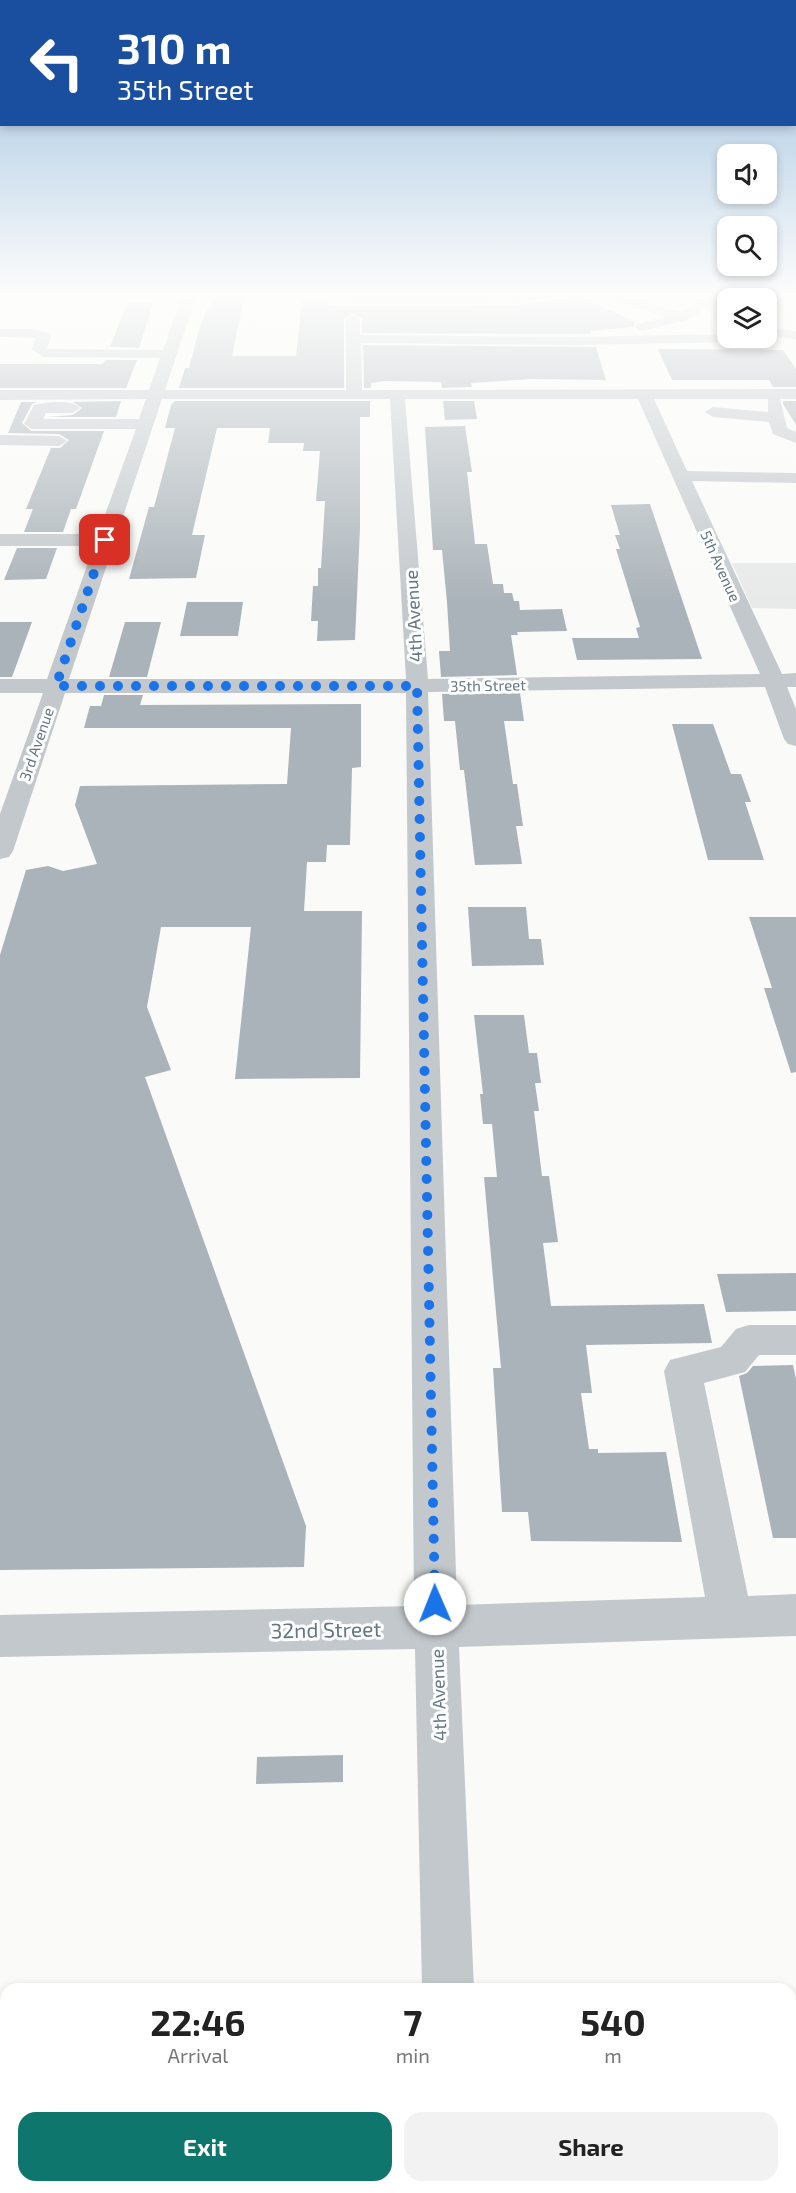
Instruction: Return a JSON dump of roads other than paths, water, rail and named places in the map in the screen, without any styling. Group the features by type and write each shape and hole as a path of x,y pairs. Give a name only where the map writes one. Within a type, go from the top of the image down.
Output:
{"street":[{"path":"43,398 78,401 94,408"},
{"path":"107,398 40,408 32,424 70,424 141,432"},
{"name":"3rd Avenue","path":"0,851 153,398"},
{"name":"4th Avenue","path":"397,398 417,686 436,1627 448,1983"},
{"name":"5th Avenue","path":"646,398 681,476 785,681 796,739"},
{"path":"774,398 777,411 775,418 779,431 796,438"},
{"path":"70,424 78,401"},
{"path":"652,413 674,412"},
{"path":"696,412 775,418"},
{"path":"109,441 141,432"},
{"path":"0,440 73,441"},
{"path":"681,476 796,478"},
{"path":"734,477 741,489 755,495 796,496"},
{"path":"0,540 105,540"},
{"name":"35th Street","path":"0,686 417,686 785,681"},
{"path":"731,1617 683,1371 732,1361 749,1340 796,1340"},
{"name":"32nd Street","path":"0,1636 436,1627 796,1615"}]}
